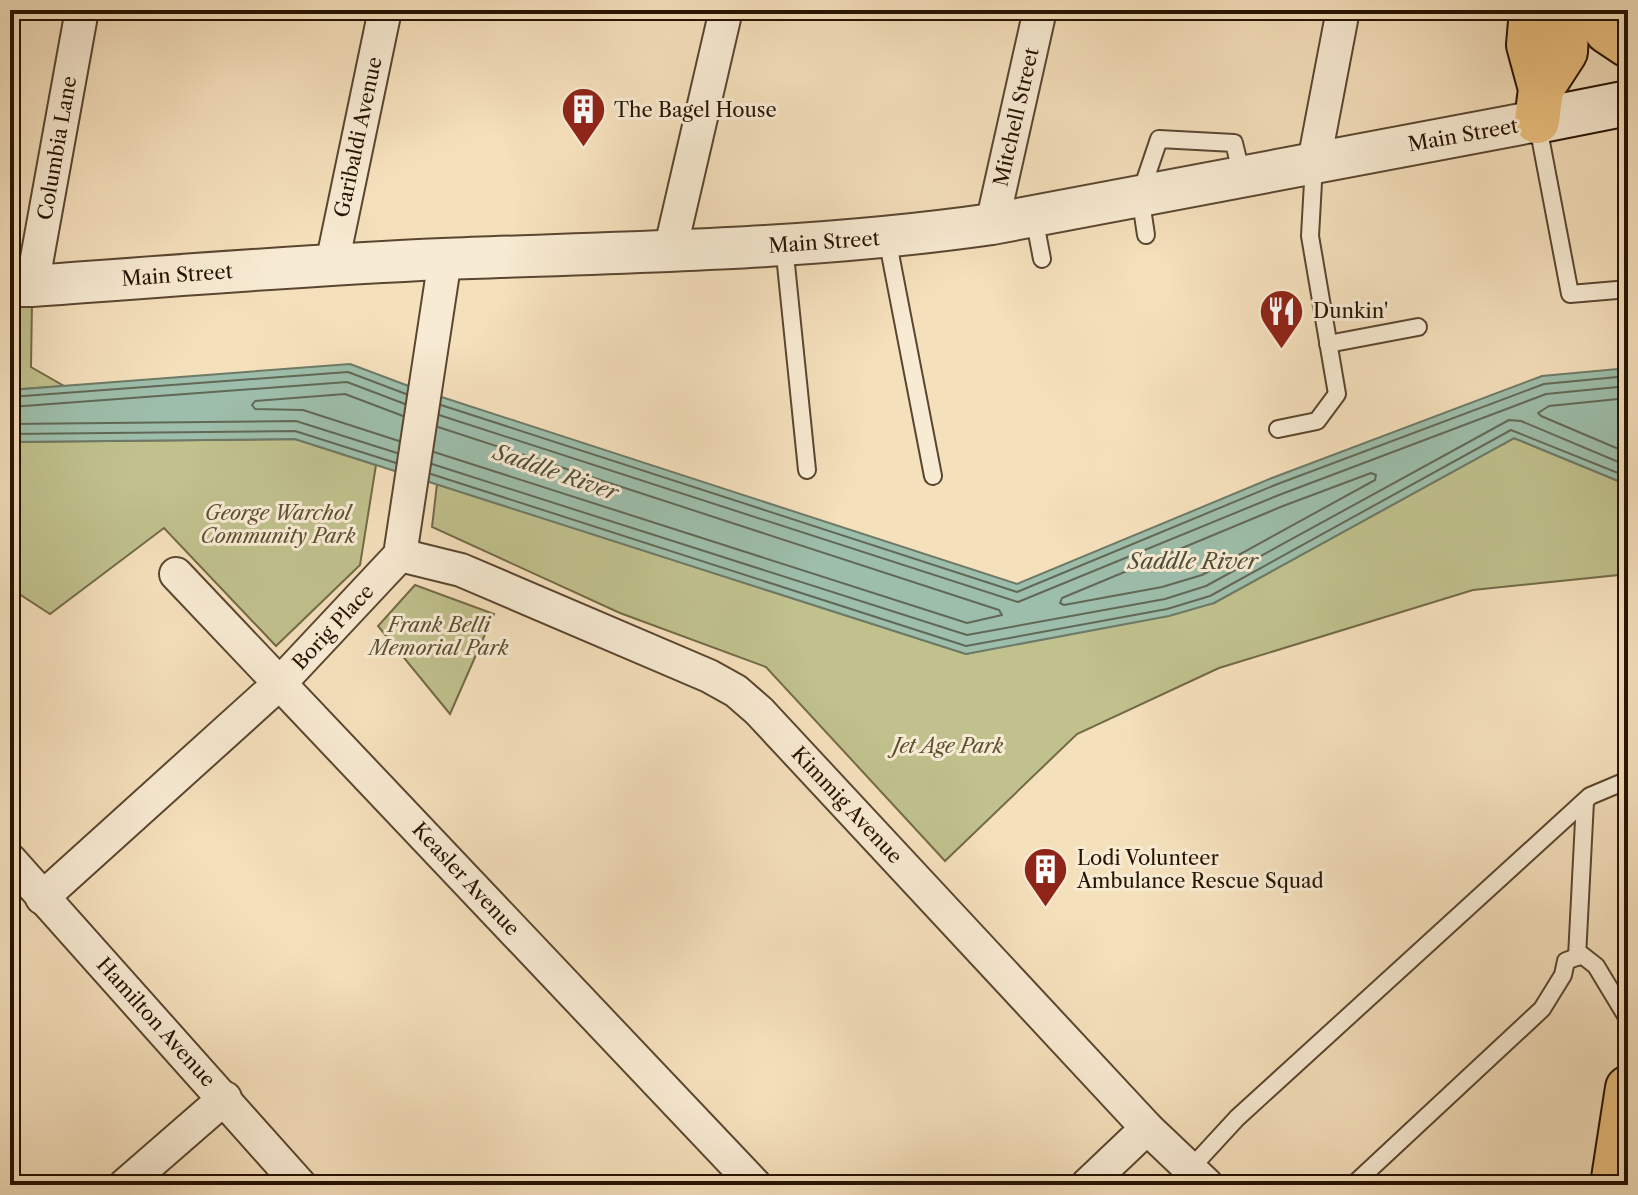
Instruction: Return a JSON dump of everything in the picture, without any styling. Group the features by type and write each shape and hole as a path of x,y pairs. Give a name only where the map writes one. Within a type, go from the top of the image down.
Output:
{"highway":[{"path":"1532,10 1529,45 1539,105"},
{"path":"1539,105 1565,52 1567,10"},
{"path":"1594,10 1607,31 1628,45"},
{"path":"1613,1185 1628,1088"}],"main road":[{"name":"Main Street","path":"1539,105 1628,103"}],"street":[{"name":"Columbia Lane","path":"21,286 82,10"},
{"name":"Garibaldi Avenue","path":"332,264 385,10"},
{"path":"670,251 726,10"},
{"path":"1314,162 1343,10"},
{"name":"Mitchell Street","path":"992,224 1045,19"},
{"name":"Main Street","path":"21,286 332,264 670,251 886,237 992,224 1140,195 1238,160 1314,162 1539,105"},
{"path":"400,555 445,259"},
{"name":"Borig Place","path":"42,898 280,683 400,555"},
{"name":"Kimmig Avenue","path":"400,555 461,570 709,676 736,691 759,711 1147,1128 1198,1177"},
{"name":"Keasler Avenue","path":"176,574 755,1185"},
{"name":"Hamilton Avenue","path":"10,860 300,1185"},
{"path":"125,1185 225,1098"},
{"path":"1087,1185 1147,1128"}],"lane":[{"path":"1539,105 1570,294 1617,290"},
{"path":"1146,235 1140,195 1159,139 1238,160"},
{"path":"1278,429 1317,421 1337,394 1310,236 1314,162"},
{"path":"1033,216 1042,259"},
{"path":"886,237 933,476"},
{"path":"784,245 807,470"},
{"path":"1328,344 1418,327"},
{"path":"1198,1177 1237,1118 1585,801 1600,789 1628,780"},
{"path":"1577,957 1585,801"},
{"path":"1353,1185 1542,1009 1563,975 1566,961 1582,955 1596,966 1628,1019"}],"green space":[{"path":"32,302 31,367 64,386 10,390 10,303"},
{"name":"Jet Age Park","path":"1514,438 1628,485 1628,574 1473,590 1219,668 1077,734 945,861 766,667 620,613 432,527 437,484 966,654 1214,603"},
{"name":"George Warchol Community Park","path":"295,439 376,465 360,565 276,646 164,528 50,614 10,588 10,442"},
{"name":"Frank Belli Memorial Park","path":"415,585 494,614 450,714 378,626"}],"water":[{"name":"Saddle River","path":"350,364 414,388 1017,584 1272,478 1542,376 1628,368 1628,485 1514,438 1214,603 1169,616 966,654 295,439 10,442 10,390"}],"place":[{"name":"The Bagel House","path":"583,149"},
{"name":"Dunkin'","path":"1282,350"},
{"name":"Lodi Volunteer Ambulance Rescue Squad","path":"1046,908"}]}
